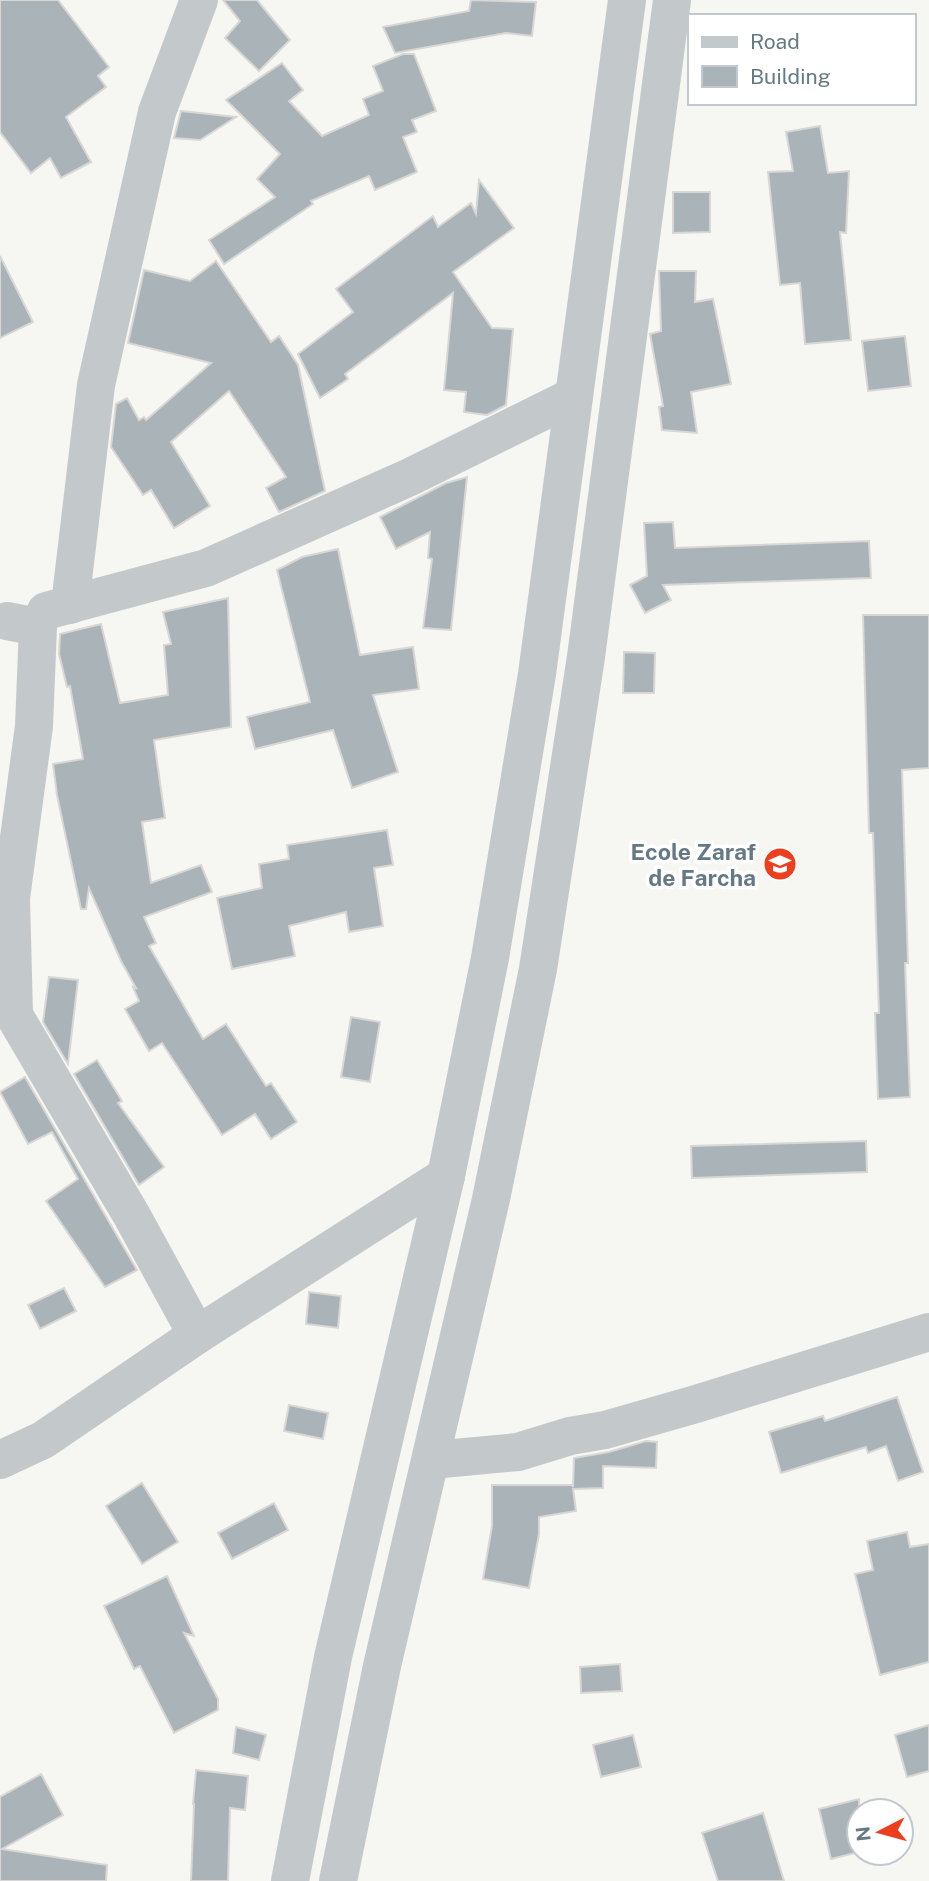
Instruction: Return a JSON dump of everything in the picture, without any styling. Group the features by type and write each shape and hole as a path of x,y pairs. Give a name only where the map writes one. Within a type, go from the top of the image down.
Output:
{"street":[{"path":"70,605 96,384 157,113 199,0"},
{"path":"290,1881 333,1657 446,1176 490,958 537,674 627,0"},
{"path":"338,1881 382,1666 491,1199 538,969 586,657 672,0"},
{"path":"4,623 206,568 410,477 574,396"},
{"path":"4,623 38,627 34,726 11,898 14,1015 132,1216 197,1335"},
{"path":"490,958 538,969"},
{"path":"0,1460 43,1440 197,1335 446,1176"},
{"path":"432,1460 518,1452 570,1436 605,1430 929,1332"}],"building":[{"path":"0,0 58,0 109,67 98,76 106,87 66,117 91,162 61,178 50,158 31,173 0,132"},
{"path":"223,0 257,0 290,40 259,71 225,38 240,21"},
{"path":"471,0 536,2 532,36 506,33 395,53 383,27 469,11"},
{"path":"403,54 414,54 436,111 412,120 417,132 403,137 417,172 375,190 369,176 311,201 313,204 224,264 209,240 275,197 257,179 280,154 226,100 282,63 303,90 289,101 322,136 369,115 363,99 383,91 373,66"},
{"path":"181,111 236,117 200,140 174,138"},
{"path":"820,126 828,173 849,171 846,233 840,232 851,340 805,344 800,283 780,285 768,172 793,171 786,132"},
{"path":"479,180 514,228 453,272 492,328 513,329 506,405 487,415 464,412 466,392 444,390 453,293 345,374 348,379 320,398 298,354 353,312 336,289 433,216 438,227 471,203 476,214"},
{"path":"673,192 710,192 710,232 673,233"},
{"path":"0,256 33,322 0,338"},
{"path":"216,261 271,342 279,336 298,365 325,491 279,512 266,488 286,477 229,391 171,442 210,506 174,528 151,490 143,495 111,447 116,404 127,398 139,420 144,417 146,420 211,363 128,343 144,270 190,281"},
{"path":"659,271 696,271 695,302 713,299 731,384 691,392 697,433 662,430 659,407 663,406 650,334 661,331"},
{"path":"905,336 911,386 868,391 862,341"},
{"path":"467,477 451,630 423,628 432,559 428,558 430,532 396,549 380,517 446,483"},
{"path":"673,522 675,548 869,541 871,578 663,585 671,600 645,613 630,585 647,576 644,523"},
{"path":"338,549 360,655 413,647 419,689 373,695 398,772 352,788 333,730 255,749 247,717 310,702 277,570 302,557"},
{"path":"228,598 231,727 154,740 165,818 142,822 151,883 201,865 212,892 144,917 156,943 149,946 203,1039 226,1024 266,1086 271,1083 297,1122 271,1139 255,1114 222,1135 162,1043 149,1051 125,1009 139,1001 133,987 136,988 89,888 86,909 81,909 53,764 83,759 70,686 67,687 59,654 60,634 101,624 120,703 168,695 164,645 171,644 163,612"},
{"path":"863,615 929,615 929,768 902,770 910,1097 878,1099 875,1013 879,1013 873,833 869,833"},
{"path":"624,652 655,653 654,693 623,693"},
{"path":"387,830 393,865 374,868 383,926 349,932 346,912 289,926 295,956 232,969 217,898 262,888 259,864 289,859 287,845"},
{"path":"49,977 78,980 68,1064 43,1022"},
{"path":"351,1017 380,1022 370,1082 341,1077"},
{"path":"97,1060 122,1101 118,1103 164,1167 139,1185 74,1074"},
{"path":"25,1077 137,1270 105,1287 46,1201 78,1179 52,1132 28,1144 0,1092"},
{"path":"866,1141 867,1172 692,1178 691,1146"},
{"path":"64,1288 76,1311 40,1329 28,1305"},
{"path":"309,1292 341,1296 338,1328 306,1324"},
{"path":"897,1397 923,1472 898,1481 886,1446 868,1453 866,1447 781,1473 769,1432 823,1416 825,1421"},
{"path":"289,1405 328,1413 323,1439 284,1431"},
{"path":"646,1441 657,1442 656,1468 603,1466 603,1488 573,1489 576,1511 539,1517 539,1534 529,1588 483,1579 492,1526 492,1485 573,1487 574,1458 609,1452"},
{"path":"142,1483 178,1542 142,1564 106,1506"},
{"path":"274,1503 288,1530 232,1559 218,1533"},
{"path":"907,1532 910,1547 929,1544 929,1662 880,1675 855,1574 873,1570 867,1541"},
{"path":"167,1576 194,1636 184,1633 218,1699 218,1710 174,1733 140,1666 134,1669 104,1606"},
{"path":"620,1664 622,1691 581,1693 580,1667"},
{"path":"929,1725 929,1771 907,1777 895,1735"},
{"path":"236,1727 266,1735 259,1760 233,1753"},
{"path":"633,1735 641,1767 601,1777 593,1745"},
{"path":"196,1770 248,1776 245,1810 230,1808 228,1881 191,1881"},
{"path":"41,1774 63,1815 2,1849 107,1865 106,1881 0,1881 0,1797"},
{"path":"845,1802 845,1856 831,1859 819,1809"},
{"path":"763,1813 784,1881 718,1881 702,1833"}],"place":[{"name":"Ecole Zaraf de Farcha","path":"780,864"}]}
